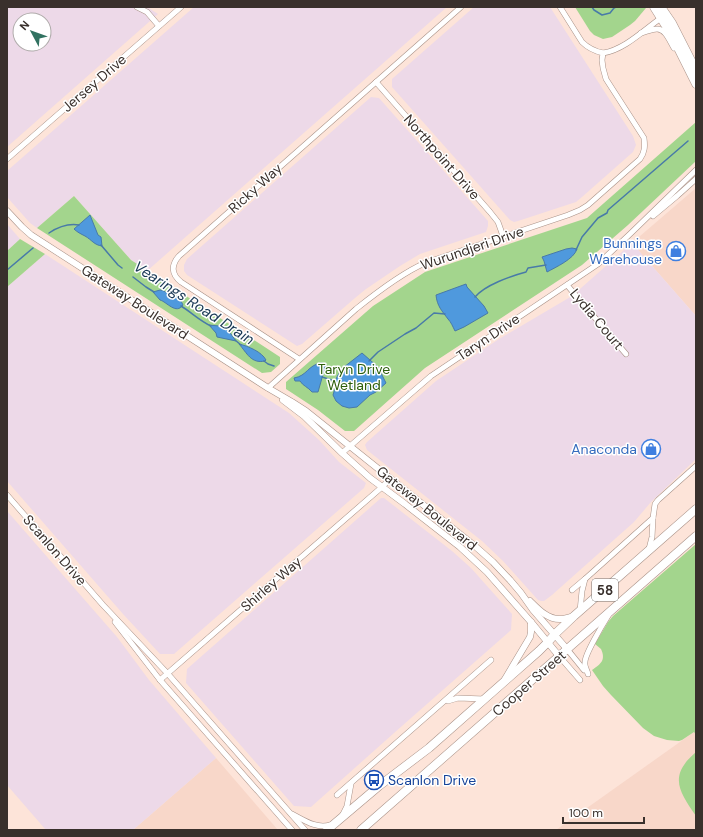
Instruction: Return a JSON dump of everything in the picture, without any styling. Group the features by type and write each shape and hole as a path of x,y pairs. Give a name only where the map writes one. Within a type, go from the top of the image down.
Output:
{"main road":[{"path":"654,7 682,42 696,70"},
{"path":"661,7 672,36 696,84"},
{"name":"Cooper Street","path":"331,827 379,786 428,748 502,684 577,614 696,509"},
{"name":"Cooper Street","path":"361,830 696,536"}],"street":[{"path":"137,7 147,12 159,26"},
{"name":"Jersey Drive","path":"7,159 181,7"},
{"name":"Ricky Way","path":"299,359 177,279 173,268 174,263 179,256 461,7"},
{"path":"560,7 582,42 597,52 603,53 616,50 664,18"},
{"path":"641,33 657,29 665,33 696,89"},
{"name":"Wurundjeri Drive","path":"268,388 356,308 411,270 425,262 580,210 598,197 642,156 645,144 644,138 606,80 603,68 603,53"},
{"name":"Northpoint Drive","path":"376,82 490,212 498,222 503,236"},
{"name":"Taryn Drive","path":"342,453 430,376 598,264 696,170"},
{"name":"Taryn Drive","path":"630,234 696,179"},
{"name":"Gateway Boulevard","path":"7,211 31,235 306,411 466,538 493,562 521,593 533,610 567,649"},
{"name":"Lydia Court","path":"567,285 626,354"},
{"name":"Gateway Boulevard","path":"268,388 304,416 342,453 382,487 460,547 487,572 532,622 559,656"},
{"path":"648,552 652,537 653,518 658,500 696,466"},
{"name":"Shirley Way","path":"160,680 390,479"},
{"name":"Scanlon Drive","path":"7,495 103,605 168,674 305,830"},
{"path":"572,590 653,518"},
{"path":"460,547 466,538"},
{"path":"521,593 542,612 552,618 558,619 577,614 585,579"},
{"name":"Scanlon Drive","path":"103,605 160,680 292,830"},
{"path":"567,649 588,674 585,666 585,659 604,623 614,608"},
{"path":"502,684 530,637 532,622"},
{"path":"559,656 580,680"},
{"name":"Cooper Street","path":"337,795 491,660"},
{"name":"Cooper Street","path":"443,703 450,699 458,698 484,699"},
{"path":"341,818 347,806 350,784"},
{"name":"Scanlon Drive","path":"290,813 317,826 331,827"}],"shaded area":[{"path":"7,7 147,7 158,14 7,147"},
{"path":"194,7 447,7 147,271 131,260 74,196 37,228 30,223 7,197 7,171"},
{"path":"474,7 550,7 633,136 636,145 633,152 576,202 518,221 514,222 510,220 392,87 392,79"},
{"path":"371,97 379,98 488,221 488,226 486,232 420,254 400,266 366,289 302,344 297,346 187,275 184,271 184,265 187,259"},
{"name":"Bunnings Warehouse","path":"696,188 696,316 632,243"},
{"path":"7,224 20,239 7,251"},
{"path":"632,243 696,316 696,459 651,502 634,522 552,595 544,601 541,601 538,600 503,561 482,541 367,450 365,445 436,381 499,339 572,296"},
{"path":"45,254 289,413 319,440 339,462 366,483 364,488 174,654 160,654 123,614 7,481 7,287"},
{"path":"381,498 384,498 452,551 471,568 512,614 511,630 311,807 294,806 186,683 187,669"},
{"path":"7,511 117,637 149,680 216,758 133,830 46,830 7,785"},
{"path":"694,732 696,735 696,830 556,830"},
{"path":"216,758 278,830 133,830"}],"green space":[{"path":"575,7 646,8 630,25 612,37 603,39 594,35 590,31"},
{"name":"Taryn Drive Wetland","path":"696,122 696,161 628,225 582,265 425,368 354,431 345,431 318,410 286,389 286,382 373,306 425,272 587,218"},
{"path":"74,196 131,260 280,357 280,364 271,372 262,373 37,228"},
{"path":"20,239 45,254 7,287 7,251"},
{"path":"696,544 696,735 694,732 679,741 667,740 654,736 643,728 603,686 592,670 600,664 603,659 601,649 595,644 613,616"},
{"path":"696,752 696,816 681,791 679,776 687,761"}],"water":[{"path":"90,215 98,235 101,237 102,246 74,229"},
{"path":"572,248 577,249 572,256 547,272 542,257"},
{"path":"466,284 488,313 455,331 440,308 436,295"},
{"path":"160,290 177,297 183,305 177,309 160,300 153,292"},
{"path":"209,325 219,326 228,330 236,341 217,337 216,333"},
{"path":"239,344 261,354 266,360 260,362 256,361 247,354"},
{"path":"362,353 378,367 386,383 357,407 349,408 342,406 336,401 333,395 335,381 344,367"},
{"path":"321,363 326,364 318,392 312,392 300,381 295,381 294,378 302,375 313,366"}],"waterway":[{"path":"592,7 602,15 610,13 616,7"},
{"name":"Vearings Road Drain","path":"576,250 582,237 598,218 607,213 608,210 688,141"},
{"name":"Vearings Road Drain","path":"49,233 63,226 79,225"},
{"name":"Vearings Road Drain","path":"101,245 122,268"},
{"name":"Vearings Road Drain","path":"7,270 33,248"},
{"name":"Vearings Road Drain","path":"475,297 492,285 526,272 528,268 546,265"},
{"name":"Vearings Road Drain","path":"133,277 154,292"},
{"name":"Vearings Road Drain","path":"181,306 211,326"},
{"name":"Vearings Road Drain","path":"369,361 378,352 416,328 434,313 445,314"},
{"name":"Vearings Road Drain","path":"235,340 241,345"},
{"name":"Vearings Road Drain","path":"264,361 274,366"},
{"name":"Vearings Road Drain","path":"322,377 335,381"}],"place":[{"name":"Bunnings Warehouse","path":"676,251"},
{"name":"Anaconda","path":"651,449"},
{"name":"Scanlon Drive","path":"374,780"}]}
